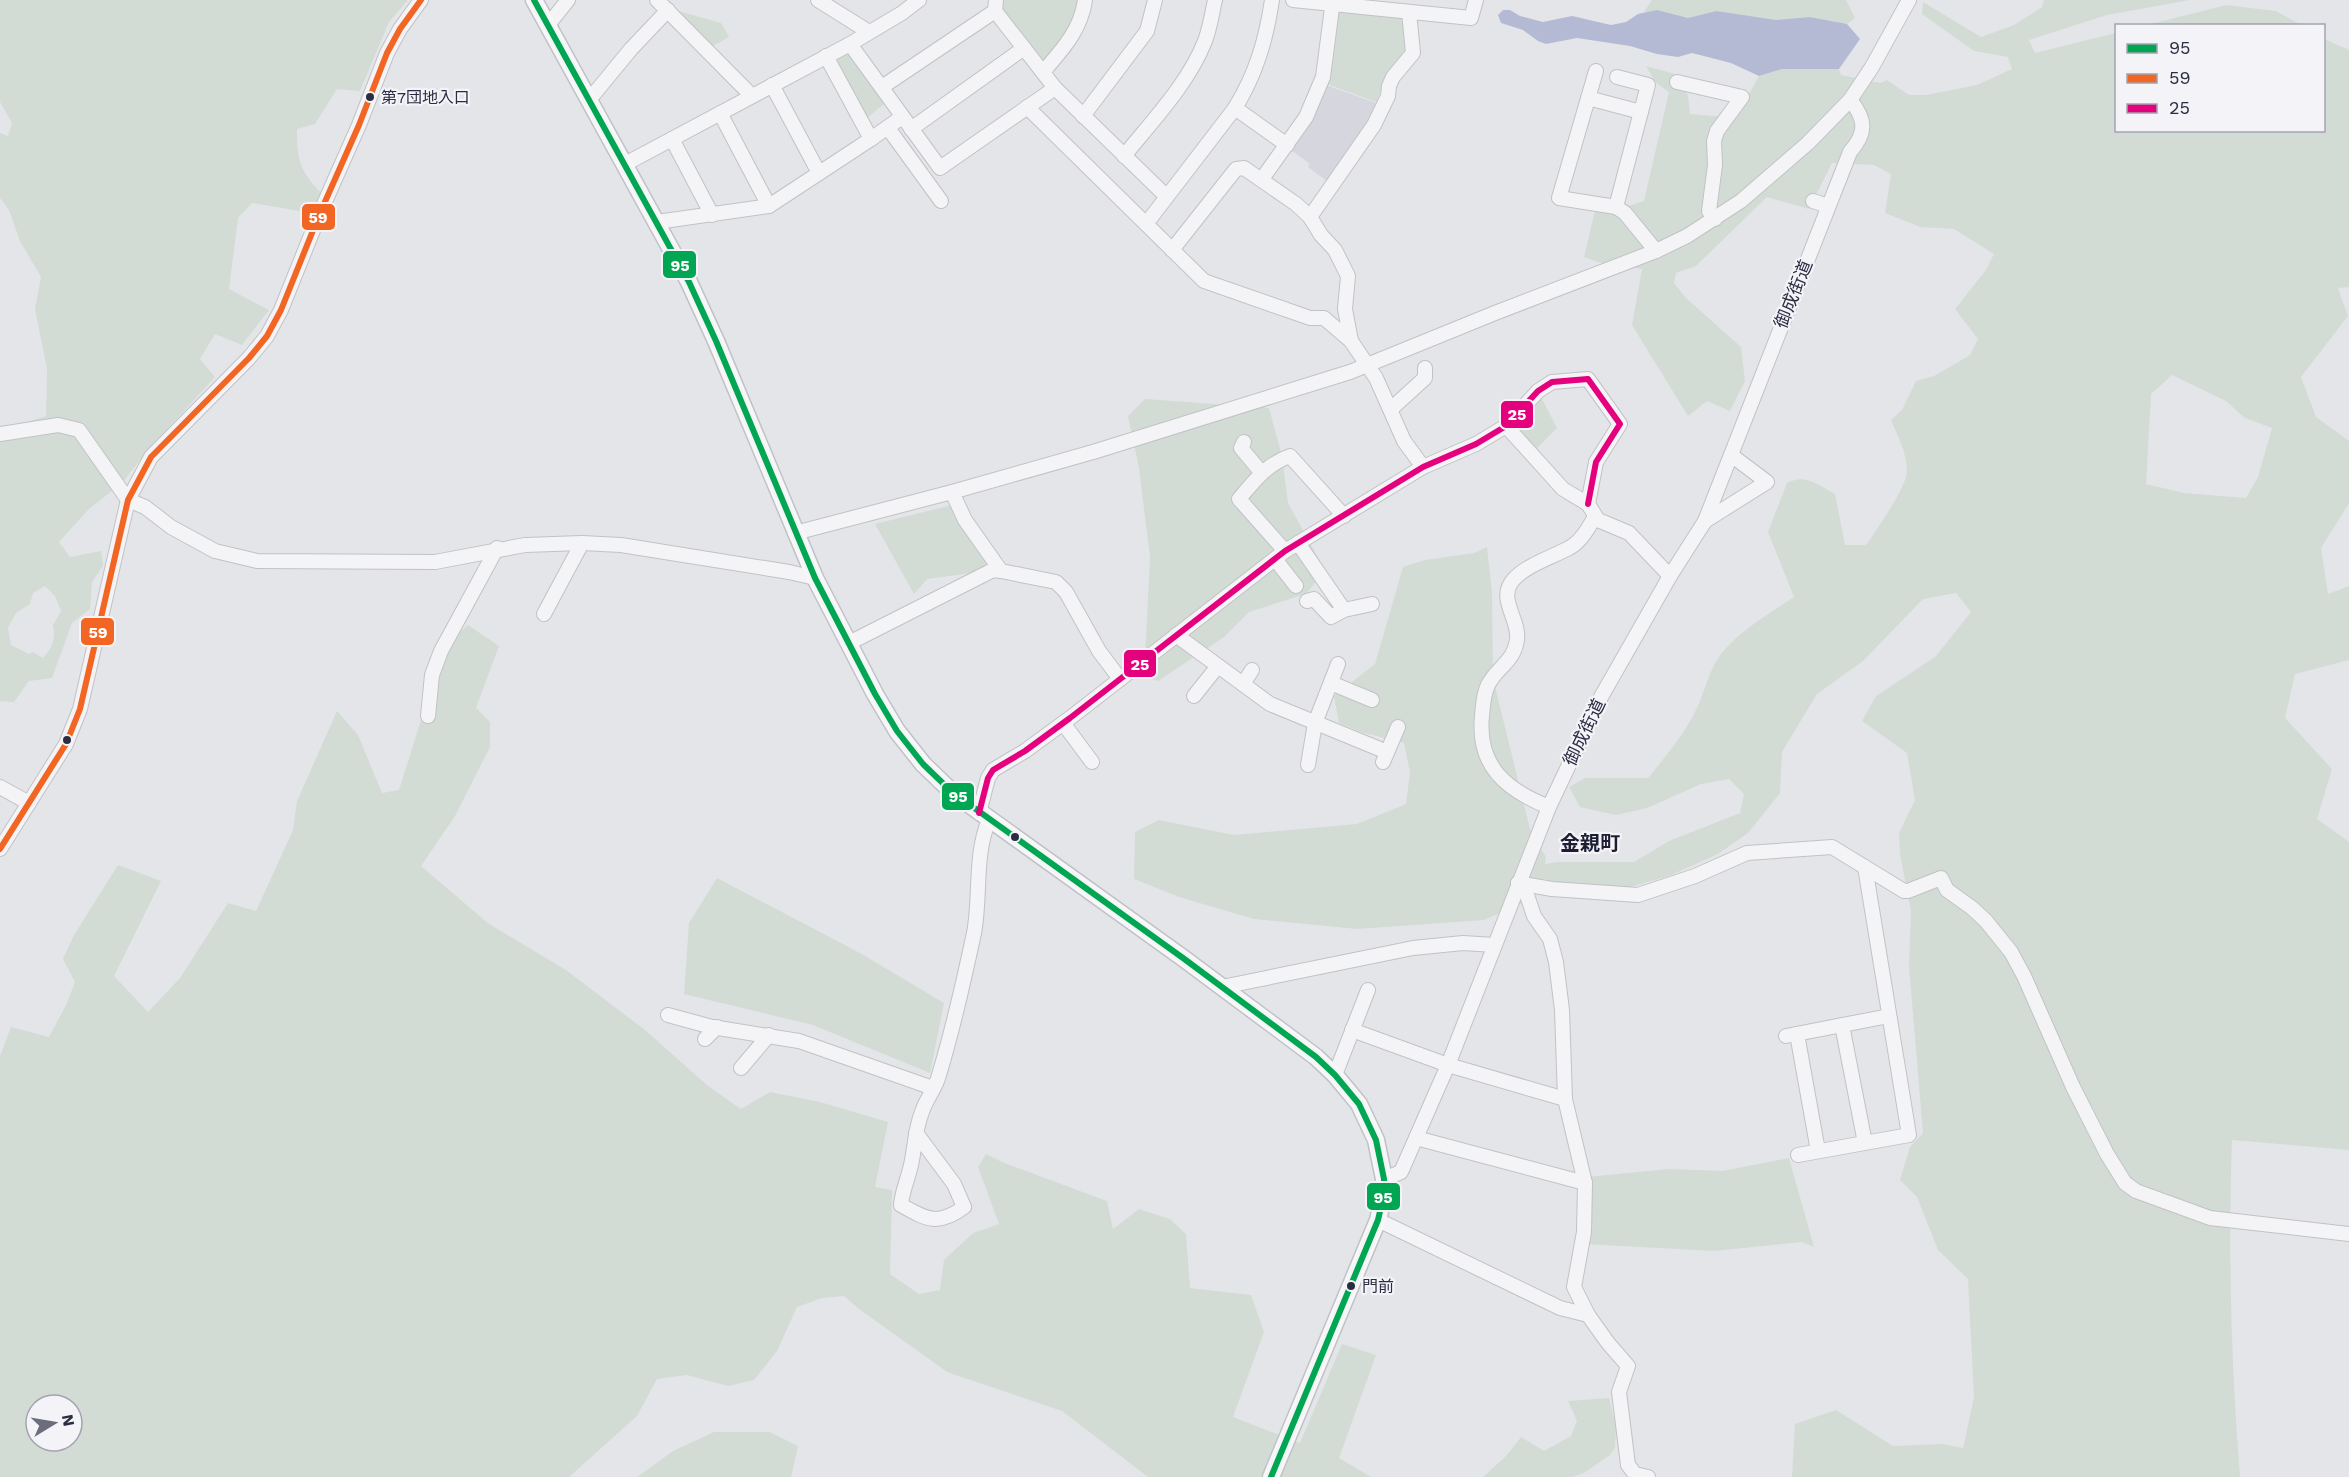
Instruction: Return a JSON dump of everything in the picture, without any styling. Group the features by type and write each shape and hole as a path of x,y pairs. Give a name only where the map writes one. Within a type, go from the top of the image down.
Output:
{"main road":[{"path":"534,0 704,312 815,578 885,712 908,746 936,778 984,816 1316,1057 1335,1075 1366,1118 1376,1140 1384,1179 1384,1194 1378,1220 1271,1477"}],"street":[{"path":"0,849 66,744 80,709 128,500 152,457 241,366 267,336 281,310 387,53 400,29 421,0"},
{"path":"548,25 568,0"},
{"path":"657,0 752,96"},
{"path":"818,0 869,32"},
{"path":"624,164 850,44 902,13 919,0"},
{"path":"1043,72 1074,34 1082,20 1085,0"},
{"path":"1083,116 1147,31 1155,0"},
{"path":"1124,156 1196,60 1206,39 1215,0"},
{"path":"1146,224 1235,108 1248,87 1262,51 1272,0"},
{"path":"1293,0 1333,2 1471,18 1476,0"},
{"path":"795,533 1093,452 1350,372 1656,251 1715,219 1785,166 1850,100 1872,67 1909,0"},
{"path":"1262,179 1306,117 1323,77 1333,2"},
{"path":"882,87 996,5 1024,48 1055,88 1166,196"},
{"path":"589,100 631,49 668,10"},
{"path":"1310,217 1374,125 1388,96 1393,76 1413,53 1409,12"},
{"path":"850,44 940,168 1055,88"},
{"path":"911,129 1024,48"},
{"path":"826,56 872,140"},
{"path":"1596,71 1559,198 1616,207 1625,213 1656,251"},
{"path":"1616,207 1648,85 1617,77"},
{"path":"1677,82 1742,97 1717,131 1714,141 1715,165 1709,211 1715,219"},
{"path":"772,85 819,173"},
{"path":"1588,98 1641,112"},
{"name":"御成街道","path":"1384,1179 1401,1173 1448,1065 1549,807 1601,697 1704,521 1850,152 1859,142 1862,134 1861,117 1850,100"},
{"path":"1028,107 1204,281 1310,318 1324,318 1351,341 1376,378 1404,441 1423,467"},
{"path":"1235,108 1287,145"},
{"path":"720,113 769,206"},
{"path":"657,222 769,206 872,140 902,117"},
{"path":"888,128 941,201"},
{"path":"672,139 712,215"},
{"path":"1172,250 1236,169 1244,168 1262,179 1310,217 1321,235 1335,250 1348,276 1345,309 1351,341"},
{"path":"1813,201 1828,206"},
{"path":"1391,409 1425,378 1425,368"},
{"path":"916,1133 950,1177 964,1207 952,1216 940,1220 928,1219 901,1205 916,1133 924,1105 939,1078 974,934 988,778 993,770 1063,723 1280,555 1423,467 1476,444 1506,426 1538,391 1552,382 1588,379 1620,424 1596,462 1588,504"},
{"path":"0,434 58,425 79,430 128,500 145,507 197,543 215,551 257,561 435,562 525,544 582,543 621,545 815,578"},
{"path":"1506,426 1563,489 1588,504 1595,517 1629,533 1670,576"},
{"path":"1244,442 1241,448 1261,472"},
{"path":"1704,521 1767,482 1731,455"},
{"path":"1296,586 1280,555 1239,499 1261,472 1290,456 1344,516"},
{"path":"952,492 965,520 1001,571"},
{"path":"1549,807 1532,800 1495,772 1482,741 1484,695 1489,683 1512,657 1517,640 1517,629 1507,600 1508,590 1514,579 1552,554 1570,548 1582,536 1595,517"},
{"path":"544,614 582,543"},
{"path":"1298,543 1344,610"},
{"path":"428,716 432,675 441,651 498,548"},
{"path":"849,643 993,570 1001,571 1056,582 1066,592 1099,651 1120,679"},
{"path":"1307,601 1314,599 1331,617 1344,610 1372,604"},
{"path":"1176,635 1270,704 1385,757 1398,727"},
{"path":"1308,765 1315,723 1338,664"},
{"path":"1194,696 1218,666"},
{"path":"1243,684 1252,670"},
{"path":"1331,683 1372,700"},
{"path":"1063,723 1092,762"},
{"path":"0,787 29,803"},
{"path":"1518,883 1572,891 1638,895 1695,876 1747,852 1832,847 1908,891 1941,878 1947,890 1986,921 2011,952 2024,976 2073,1088 2107,1154 2125,1183 2136,1191 2210,1218 2349,1234"},
{"path":"1797,1155 1909,1135 1864,867"},
{"path":"1518,883 1527,895 1533,916 1550,939 1556,962 1562,1010 1565,1099 1585,1183 1584,1232 1574,1287 1588,1315 1608,1344 1628,1366 1619,1392 1628,1465 1635,1474 1648,1477"},
{"path":"1222,987 1413,948 1463,943 1494,945"},
{"path":"1335,1075 1368,990"},
{"path":"668,1015 717,1028 770,1035 821,1048 933,1088"},
{"path":"1818,1151 1791,1035 1889,1016"},
{"path":"1842,1025 1865,1143"},
{"path":"705,1039 717,1028"},
{"path":"1352,1030 1448,1065 1565,1099"},
{"path":"741,1068 770,1035"},
{"path":"1416,1138 1585,1183"},
{"path":"1378,1220 1560,1308 1608,1344"},
{"path":"1560,1308 1588,1315"}],"shaded area":[{"path":"0,0 408,0 389,22 360,91 337,89 315,124 297,129 301,164 321,193 311,213 252,203 238,218 229,289 269,310 242,345 215,334 200,359 215,377 148,450 122,483 89,509 59,542 70,557 101,551 103,566 92,582 90,609 72,623 52,678 29,681 14,702 0,701 0,431 46,416 47,369 35,309 41,277 20,241 9,210 0,198 0,133 8,136 12,123 0,102","holes":["45,586 55,596 61,611 53,625 52,643 43,658 11,645 8,628 16,613 30,604 33,593"]},
{"path":"1001,0 1079,0 1076,18 1047,61 1041,61 1000,6"},
{"path":"1652,0 1846,0 1855,18 1847,24 1810,17 1760,19 1716,11 1689,18 1644,12"},
{"path":"2044,0 2190,0 2107,15 2029,40 2035,53 2115,33 2115,132 2325,132 2325,39 2349,50 2349,287 2338,288 2348,316 2301,377 2316,417 2349,441 2349,503 2321,548 2328,594 2349,586 2349,660 2295,674 2285,718 2332,769 2317,819 2349,842 2349,1150 2232,1140 2231,1308 2240,1477 1792,1477 1795,1424 1836,1410 1893,1446 1943,1444 1963,1448 1974,1397 1968,1279 1938,1250 1917,1197 1900,1180 1910,1147 1923,1133 1909,966 1911,911 1900,854 1899,833 1915,800 1907,753 1862,721 1876,696 1936,656 1971,612 1956,593 1923,599 1863,661 1817,694 1782,752 1780,793 1748,833 1718,854 1669,876 1623,889 1550,881 1544,878 1528,901 1484,920 1357,929 1254,919 1179,897 1134,879 1135,832 1159,820 1234,835 1357,824 1406,804 1410,772 1404,743 1361,732 1339,723 1334,696 1375,664 1403,567 1425,560 1474,553 1487,547 1492,593 1493,678 1530,829 1546,857 1545,864 1634,862 1669,841 1740,813 1744,794 1729,779 1701,784 1647,808 1616,815 1580,807 1569,787 1585,778 1648,778 1673,747 1689,722 1721,654 1746,630 1794,597 1768,532 1787,483 1800,479 1806,480 1835,494 1845,545 1866,545 1891,508 1906,477 1905,457 1891,420 1902,410 1916,381 1934,376 1970,355 1978,339 1955,309 1986,270 1994,254 1954,229 1920,227 1885,213 1891,174 1874,165 1832,163 1809,209 1767,197 1696,266 1676,273 1674,283 1686,298 1741,347 1745,381 1730,411 1707,401 1688,416 1632,325 1642,269 1601,263 1584,257 1598,198 1628,206 1644,201 1669,92 1656,83 1646,66 1679,75 1688,96 1690,114 1736,118 1759,76 1782,69 1839,69 1841,75 1880,83 1887,80 1909,95 1926,95 1977,85 2012,69 2008,57 1974,51 1922,14 1923,2 1981,37 2014,25 2042,7","holes":["2172,375 2226,401 2245,418 2272,428 2258,477 2246,498 2184,493 2146,484 2151,394"]},
{"path":"2226,5 2276,11 2299,24 2151,24"},
{"path":"671,9 721,23 729,37 709,48"},
{"path":"1342,10 1405,17 1409,48 1387,76 1376,102 1324,83 1337,13"},
{"path":"845,53 884,104 863,121 834,58"},
{"path":"1323,84 1376,103 1355,145 1331,184 1308,167 1310,164 1290,149"},
{"path":"1540,395 1557,428 1533,452 1510,424"},
{"path":"1145,399 1269,408 1282,456 1288,503 1325,570 1306,594 1249,612 1224,637 1158,681 1144,677 1150,557 1139,468 1128,416"},
{"path":"952,505 988,561 979,572 927,579 914,594 875,524"},
{"path":"468,625 499,646 476,708 490,722 490,747 455,816 421,866 489,924 566,970 645,1030 708,1086 741,1109 770,1092 820,1102 888,1122 875,1187 892,1190 890,1274 919,1294 940,1290 944,1260 973,1233 999,1224 978,1167 986,1154 1107,1201 1113,1229 1139,1209 1170,1219 1186,1234 1190,1288 1251,1295 1264,1332 1233,1417 1300,1443 1342,1344 1376,1355 1339,1458 1371,1477 1148,1477 1062,1411 947,1372 844,1296 822,1298 797,1307 777,1351 754,1380 728,1386 687,1375 657,1379 637,1416 569,1477 0,1477 0,1056 11,1027 49,1037 75,982 63,959 74,935 118,865 161,881 114,976 148,1012 180,978 228,903 256,911 293,830 297,801 337,711 358,735 382,793 399,790 445,644"},
{"path":"717,878 860,953 944,1003 930,1073 813,1025 684,994 689,923"},
{"path":"1789,1158 1814,1247 1802,1242 1714,1251 1584,1244 1587,1177 1669,1169 1722,1171"},
{"path":"1609,1398 1616,1427 1615,1448 1610,1455 1584,1473 1572,1477 1483,1477 1507,1455 1521,1437 1544,1451 1571,1436 1577,1421 1568,1401"},
{"path":"714,1432 770,1432 798,1446 791,1477 637,1477 673,1451"}],"water":[{"path":"1503,10 1510,10 1520,16 1543,22 1572,16 1611,25 1626,22 1638,14 1657,10 1688,18 1716,11 1776,20 1810,17 1847,24 1860,39 1839,69 1782,69 1759,76 1731,63 1692,53 1678,57 1630,46 1577,38 1546,44 1523,30 1501,23 1498,15"}],"transit line":[{"name":"59","path":"0,849 66,744 80,709 128,500 151,457 249,358 267,336 281,310 387,53 400,29 421,0"},
{"name":"95","path":"534,0 689,282 815,578 875,694 897,731 923,764 952,792 1316,1057 1335,1075 1359,1104 1376,1140 1384,1179 1384,1194 1378,1220 1271,1477"},
{"name":"25","path":"979,813 988,778 993,770 1025,751 1070,718 1285,551 1423,467 1476,444 1506,426 1538,391 1552,382 1588,379 1620,424 1596,462 1588,504"}],"place":[{"name":"第7団地入口","path":"370,97"},
{"name":"門前","path":"1351,1286"}],"district":[{"name":"金親町","path":"1590,843"}]}
